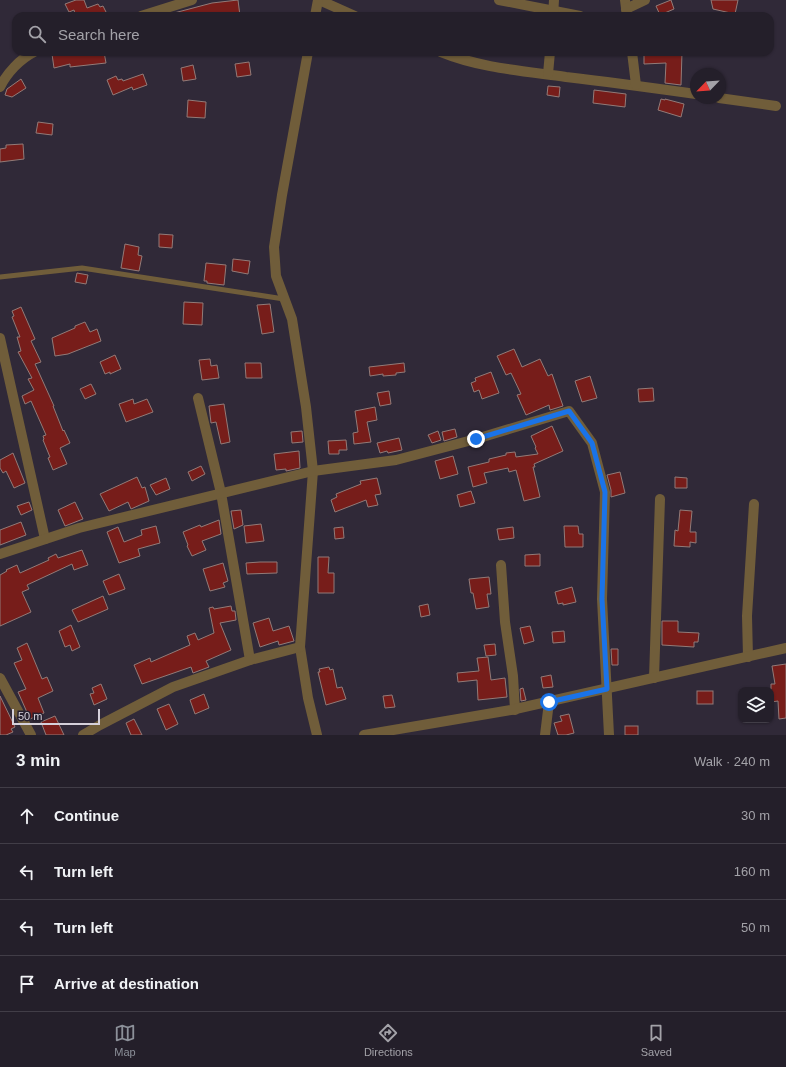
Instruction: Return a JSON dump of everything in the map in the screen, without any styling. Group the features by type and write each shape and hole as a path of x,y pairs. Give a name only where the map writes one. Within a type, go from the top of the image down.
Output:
{"street":[{"path":"154,12 192,0"},
{"path":"316,12 319,0 346,12"},
{"path":"499,0 545,12"},
{"path":"553,12 554,0"},
{"path":"626,8 644,0"},
{"path":"0,88 4,79 26,56"},
{"path":"307,56 274,247 276,276 292,319 306,407 313,471 300,647 308,698 317,735"},
{"path":"451,56 506,69 690,93"},
{"path":"548,74 550,56"},
{"path":"632,56 636,85"},
{"path":"726,99 776,106"},
{"path":"0,338 45,539"},
{"path":"198,398 221,493 250,660"},
{"path":"0,554 79,528 313,471 396,460 476,439 569,411 592,443 605,492 602,599 609,735"},
{"path":"654,678 660,499"},
{"path":"748,657 747,616 754,504"},
{"path":"501,565 505,622 513,676 515,710"},
{"path":"83,735 100,724 173,687 250,660 300,647"},
{"path":"364,735 515,710 786,648"},
{"path":"0,678 31,735"},
{"path":"546,735 549,702"}],"lane":[{"path":"0,277 82,268 284,300"}],"building":[{"path":"76,0 84,0 87,8 98,4 100,7 103,6 106,12 74,12 74,10 69,12 65,4"},
{"path":"238,0 240,12 178,12 212,3"},
{"path":"671,0 674,9 667,12 659,12 656,6"},
{"path":"711,0 738,0 735,12 726,12 713,9"},
{"path":"52,56 105,56 106,63 70,67 70,64 54,68"},
{"path":"644,56 682,56 681,85 665,83 666,63 644,64"},
{"path":"249,62 251,75 237,77 235,64"},
{"path":"193,65 196,79 183,81 181,68"},
{"path":"143,74 147,85 133,90 132,87 113,95 107,80 116,76 118,80 122,79 123,81"},
{"path":"21,79 26,88 12,97 5,95 7,89"},
{"path":"548,86 560,87 559,97 547,95"},
{"path":"594,90 626,94 625,107 593,103"},
{"path":"661,99 684,104 681,117 658,110"},
{"path":"188,100 206,102 205,118 187,117"},
{"path":"38,122 53,124 52,135 36,133"},
{"path":"23,144 24,159 0,162 0,149 6,148 6,145"},
{"path":"159,234 173,235 172,248 159,247"},
{"path":"125,244 139,247 138,255 142,256 139,271 121,268"},
{"path":"233,259 250,261 248,274 232,271"},
{"path":"206,263 226,265 224,285 207,283 207,281 204,281"},
{"path":"77,273 88,275 86,284 75,282"},
{"path":"184,302 203,303 202,325 183,324"},
{"path":"270,304 274,332 262,334 257,305"},
{"path":"21,307 35,339 31,341 41,362 35,364 54,406 63,431 64,430 70,443 60,448 67,464 53,470 48,458 50,457 43,440 43,436 46,435 31,401 25,404 22,396 34,390 28,379 32,378 18,352 21,351 17,337 20,337 12,317 14,316 12,311"},
{"path":"85,322 90,332 97,329 101,341 68,354 55,356 52,338"},
{"path":"514,349 522,367 540,359 548,376 552,374 563,406 550,410 549,405 526,415 517,395 521,394 511,373 506,375 497,356"},
{"path":"115,355 121,369 110,374 110,372 105,374 100,362"},
{"path":"210,359 211,366 217,365 219,378 202,380 199,360"},
{"path":"245,363 261,363 262,378 246,378"},
{"path":"404,363 405,372 396,373 396,375 383,376 383,374 370,376 369,367"},
{"path":"491,372 499,393 482,399 479,390 474,392 471,383 476,381 475,378"},
{"path":"590,376 597,398 582,402 575,381"},
{"path":"91,384 96,394 85,399 80,389"},
{"path":"653,388 654,401 639,402 638,389"},
{"path":"389,391 391,404 380,406 377,393"},
{"path":"133,399 134,404 147,399 153,412 126,422 119,404"},
{"path":"224,404 230,442 221,444 216,422 211,423 209,406"},
{"path":"375,407 377,420 367,422 371,442 354,444 353,433 358,432 355,411"},
{"path":"552,426 563,451 534,464 535,467 533,467 540,497 524,501 516,470 509,472 508,468 484,473 487,483 473,487 468,467 489,462 489,459 506,455 506,453 515,452 516,457 538,454 531,436"},
{"path":"455,429 457,437 444,441 442,432"},
{"path":"302,431 303,442 292,443 291,432"},
{"path":"438,431 441,440 432,443 428,435"},
{"path":"399,438 402,450 380,453 377,443"},
{"path":"346,440 347,450 339,450 339,454 329,454 328,441"},
{"path":"299,451 300,468 286,471 286,469 276,470 274,454"},
{"path":"13,453 25,483 14,488 6,471 3,473 0,468 0,460"},
{"path":"453,456 458,474 440,479 435,461"},
{"path":"201,466 205,474 192,481 188,472"},
{"path":"620,472 625,493 611,497 611,490 607,475"},
{"path":"137,477 142,488 145,487 149,501 131,509 128,502 109,511 100,494"},
{"path":"675,477 687,478 687,488 675,488"},
{"path":"166,478 170,489 156,495 150,485"},
{"path":"377,478 381,494 375,495 378,505 368,507 366,500 335,512 331,500 337,497 336,494 361,484 360,481"},
{"path":"471,491 475,503 460,507 457,495"},
{"path":"29,502 32,510 21,515 17,506"},
{"path":"75,502 83,519 65,526 58,510"},
{"path":"241,510 243,525 234,529 231,511"},
{"path":"680,510 692,511 690,532 696,532 696,543 690,542 690,547 674,546 675,530 678,531"},
{"path":"219,520 221,534 202,541 206,550 192,556 183,532 200,525 201,527"},
{"path":"21,522 26,535 0,545 0,530"},
{"path":"261,524 264,541 246,543 244,526"},
{"path":"156,526 160,543 138,549 140,556 119,563 107,532 118,527 124,542 142,535 141,530"},
{"path":"564,526 578,526 579,534 583,534 583,547 565,547"},
{"path":"343,527 344,538 335,539 334,528"},
{"path":"513,527 514,538 499,540 497,529"},
{"path":"82,550 88,565 74,570 72,564 27,585 29,589 22,592 31,612 0,626 0,575 7,571 6,570 17,565 20,573 49,560 48,558 56,554 58,558"},
{"path":"540,554 540,566 525,566 525,555"},
{"path":"318,557 329,557 328,573 334,573 334,593 318,593"},
{"path":"277,562 277,573 247,574 246,563"},
{"path":"223,563 228,581 223,583 225,587 210,591 203,569"},
{"path":"119,574 125,589 109,595 103,581"},
{"path":"489,577 491,594 487,594 489,607 476,609 473,593 471,593 469,579"},
{"path":"572,587 576,602 563,605 563,603 558,604 555,592"},
{"path":"103,596 108,609 78,622 72,610"},
{"path":"428,604 430,615 421,617 419,606"},
{"path":"231,606 232,611 235,611 236,620 220,623 231,650 206,661 209,667 193,673 191,667 142,684 134,665 150,658 151,662 190,645 187,636 195,633 198,640 214,633 209,608 213,607 214,609"},
{"path":"269,618 273,631 289,626 294,641 279,645 278,641 260,647 253,623"},
{"path":"662,621 678,621 678,632 699,633 698,642 694,642 694,647 662,645"},
{"path":"71,625 80,647 72,651 70,645 65,647 59,631"},
{"path":"530,626 534,641 524,644 520,628"},
{"path":"564,631 565,642 553,643 552,632"},
{"path":"27,643 42,679 47,677 53,691 38,698 44,713 30,719 18,692 26,689 14,663 22,660 17,648"},
{"path":"495,644 496,655 486,656 484,645"},
{"path":"611,649 618,649 618,665 612,665"},
{"path":"488,657 491,680 505,678 507,697 478,700 477,680 458,682 457,673 479,671 477,658"},
{"path":"786,664 786,718 779,719 778,701 774,702 774,687 771,687 771,684 775,684 772,666"},
{"path":"329,667 330,670 333,669 337,688 342,687 346,699 326,705 318,672 320,672 319,669"},
{"path":"551,675 553,687 543,688 541,677"},
{"path":"101,684 107,699 94,705 90,694 94,693 92,688"},
{"path":"523,688 526,700 521,701 520,689"},
{"path":"697,691 713,691 713,704 697,704"},
{"path":"204,694 209,708 195,714 190,700"},
{"path":"392,695 395,707 385,708 383,696"},
{"path":"0,696 15,727 11,729 13,732 6,735 0,735"},
{"path":"169,704 178,724 166,730 157,709"},
{"path":"569,714 574,733 558,735 554,723 562,721 560,716"},
{"path":"55,716 64,735 46,735 41,722"},
{"path":"134,719 142,735 131,735 126,723"},
{"path":"625,726 638,726 638,735 625,735"}],"route":[{"path":"476,439 569,411 592,443 605,492 602,544 602,599 607,689 549,702"}]}
